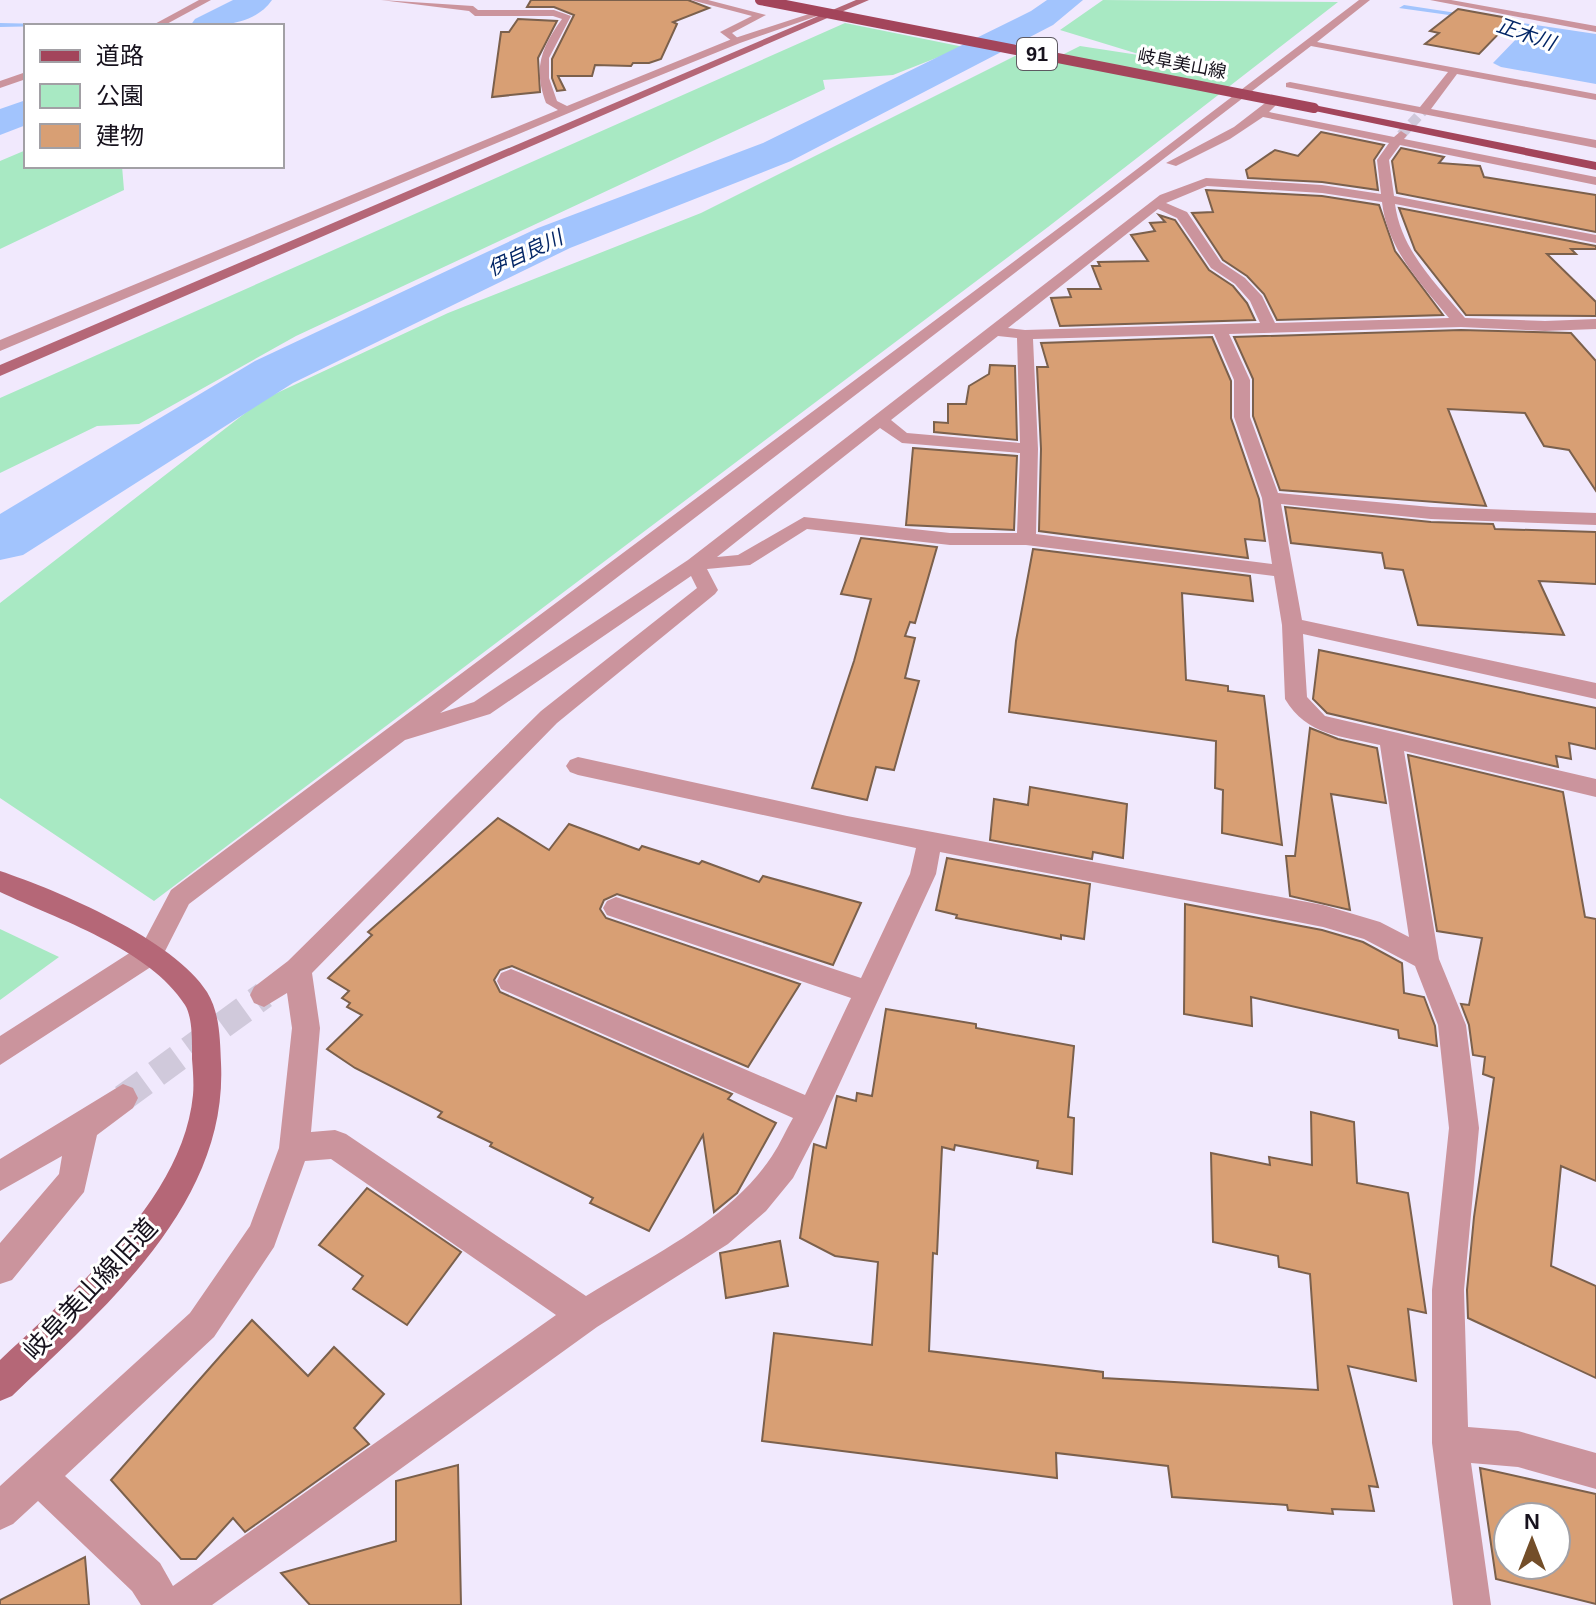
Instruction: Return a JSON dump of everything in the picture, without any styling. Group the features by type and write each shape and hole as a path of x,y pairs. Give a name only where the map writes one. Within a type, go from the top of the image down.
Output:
{"main road":[{"name":"岐阜美山線","path":"760,0 1596,155"},
{"name":"岐阜美山線","path":"805,0 1319,105 1596,166"}],"street":[{"path":"160,24 206,0"},
{"path":"386,0 473,9 475,13 554,13 568,18 547,47 542,64 543,84 552,103 567,110"},
{"path":"696,0 761,15 725,32 736,41"},
{"path":"0,371 864,0"},
{"path":"0,1052 151,953 180,897 1365,0"},
{"path":"1435,0 1483,4 1596,29"},
{"path":"0,346 736,41 815,15"},
{"path":"1308,63 1317,52 1309,43"},
{"path":"1309,43 1596,97"},
{"path":"0,70 24,73"},
{"path":"1424,110 1455,70"},
{"path":"0,85 24,74"},
{"path":"1139,174 1170,164 1263,114 1299,74"},
{"path":"1290,85 1596,144"},
{"path":"1263,114 1398,137 1596,181"},
{"path":"1398,137 1383,160 1391,225 1418,272 1461,322"},
{"path":"386,739 482,708 695,564 1165,198 1206,182 1322,189 1596,239"},
{"path":"1157,204 1182,215 1216,265 1240,281 1257,299 1270,328"},
{"path":"992,330 1025,335 1461,322 1593,327"},
{"path":"1220,330 1242,380 1242,417 1271,498 1292,625 1296,699 1318,722 1596,788"},
{"path":"1025,335 1029,449 1026,539"},
{"path":"880,419 902,438 1029,449"},
{"path":"1271,498 1431,513 1596,519"},
{"path":"695,564 743,561 804,523 950,539 1026,539 1282,571"},
{"path":"264,995 298,969 549,717 708,590 695,564"},
{"path":"1292,625 1596,691"},
{"path":"1391,739 1426,959 1452,1025 1464,1128 1448,1290 1450,1443 1472,1605"},
{"path":"578,766 847,825 1323,916 1371,930 1426,959"},
{"path":"179,1605 585,1315 717,1233 755,1200 782,1168 812,1112 923,874 930,839"},
{"name":"岐阜美山線旧道","path":"0,881 151,953 198,1001 212,1075 199,1141 163,1211 95,1292 0,1384"},
{"path":"616,908 868,992"},
{"path":"0,1511 202,1325 263,1236 294,1148 306,1028 298,969"},
{"path":"511,981 812,1112"},
{"path":"0,1176 83,1127 123,1098"},
{"path":"0,1268 73,1181 83,1127"},
{"path":"294,1148 335,1144 585,1315"},
{"path":"1450,1443 1518,1449 1596,1471"},
{"path":"40,1477 146,1577 163,1605"}],"green space":[{"path":"1103,0 1338,2 1048,227 154,901 0,798 0,603 262,400 448,313 701,213 1025,51 1054,59 1080,46 1145,56 1060,30"},
{"path":"845,23 964,47 893,75 823,80 825,89 296,336 139,424 97,426 0,473 0,398"},
{"path":"24,151 24,168 122,168 124,190 0,249 0,161"},
{"path":"0,929 59,957 0,1000"}],"water":[{"name":"正木川","path":"1404,5 1596,34 1596,84 1501,67 1493,63 1520,35 1449,22 1456,16 1399,8"}],"building":[{"path":"531,0 688,0 709,8 673,22 677,24 661,59 633,63 631,66 595,65 592,76 558,76 565,90 557,91 552,78 552,59 574,15 554,7 527,7"},
{"path":"1458,9 1513,19 1479,54 1425,44 1439,33 1430,31"},
{"path":"518,19 557,21 538,58 540,92 492,97 501,32 509,32"},
{"path":"1321,132 1384,145 1374,160 1378,190 1322,182 1248,178 1246,170 1275,150 1298,156"},
{"path":"1401,148 1444,157 1439,163 1480,166 1484,177 1596,195 1596,232 1397,193 1392,161"},
{"path":"1206,190 1322,196 1379,205 1395,251 1443,315 1277,320 1264,294 1247,276 1223,260 1192,213 1213,212"},
{"path":"1399,208 1596,246 1596,249 1571,249 1576,254 1547,254 1596,302 1596,316 1466,315 1415,250"},
{"path":"1159,215 1175,220 1209,270 1233,286 1247,303 1255,320 1060,326 1051,298 1071,297 1068,289 1101,289 1092,266 1100,266 1098,262 1148,261 1131,235 1155,231 1150,223 1165,222"},
{"path":"1461,330 1571,333 1596,361 1596,491 1569,450 1544,446 1525,413 1448,409 1486,506 1280,490 1253,416 1253,379 1234,337"},
{"path":"1212,337 1231,381 1231,418 1259,499 1265,541 1245,539 1248,558 1039,531 1041,449 1037,367 1048,367 1041,343"},
{"path":"990,365 1015,366 1017,440 934,432 934,422 948,423 948,404 966,404 969,386 989,374"},
{"path":"913,448 1017,456 1014,530 906,525"},
{"path":"1285,507 1431,522 1493,524 1495,529 1596,532 1596,584 1539,581 1564,635 1418,625 1403,570 1385,568 1382,553 1291,543"},
{"path":"861,538 937,547 915,623 910,622 905,636 915,638 905,678 919,681 894,770 876,767 867,800 812,788 871,599 841,594"},
{"path":"1033,549 1250,576 1253,601 1182,593 1186,680 1228,686 1228,691 1264,696 1282,845 1222,833 1223,790 1215,788 1216,741 1009,712 1016,641"},
{"path":"1319,650 1596,708 1596,749 1569,743 1571,759 1556,756 1558,767 1327,713 1313,699"},
{"path":"1310,728 1338,739 1377,748 1386,803 1331,794 1350,910 1290,896 1286,856 1295,856"},
{"path":"1408,755 1563,792 1585,917 1596,919 1596,1181 1561,1166 1551,1266 1596,1286 1596,1378 1468,1318 1467,1290 1474,1217 1494,1078 1483,1074 1485,1057 1473,1055 1469,1025 1461,1004 1469,1005 1482,938 1437,931"},
{"path":"1030,787 1127,804 1123,858 1093,852 1092,859 990,840 994,799 1028,805"},
{"path":"498,818 549,850 569,824 639,850 642,846 699,864 702,861 759,882 763,876 861,903 833,965 617,894 604,900 600,909 606,918 800,984 748,1067 512,966 500,970 494,980 500,992 732,1094 728,1099 776,1123 737,1193 714,1212 703,1135 649,1231 590,1203 593,1198 438,1117 442,1112 355,1068 327,1049 362,1015 347,1007 350,1003 342,998 349,991 328,978 372,935 368,932"},
{"path":"947,858 1090,884 1084,939 1061,935 1061,939 956,918 957,915 936,910"},
{"path":"1185,904 1322,930 1363,942 1402,963 1404,993 1424,997 1435,1026 1437,1046 1399,1038 1398,1030 1251,997 1252,1026 1184,1014"},
{"path":"886,1009 976,1024 976,1028 1074,1046 1068,1117 1074,1118 1072,1174 1037,1168 1038,1161 955,1145 954,1150 942,1147 929,1351 1103,1372 1103,1378 1318,1390 1310,1274 1279,1267 1278,1256 1213,1242 1211,1153 1270,1165 1269,1157 1312,1165 1311,1112 1354,1122 1357,1183 1408,1193 1426,1313 1408,1309 1416,1381 1348,1366 1378,1487 1369,1486 1374,1511 1332,1509 1333,1514 1288,1510 1287,1505 1172,1497 1168,1466 1056,1453 1057,1478 762,1441 774,1333 872,1345 878,1262 835,1256 800,1238 814,1144 826,1148 837,1096 856,1101 857,1093 872,1096"},
{"path":"367,1188 461,1252 407,1325 353,1289 363,1276 319,1245"},
{"path":"780,1241 788,1286 726,1298 720,1253"},
{"path":"252,1320 308,1376 334,1347 384,1394 354,1428 369,1444 245,1532 233,1518 196,1559 181,1559 111,1480"},
{"path":"458,1465 461,1605 310,1605 281,1573 396,1541 396,1481"},
{"path":"1480,1468 1596,1494 1596,1604 1504,1581 1572,1581 1572,1501 1492,1501 1492,1551"},
{"path":"85,1557 89,1605 0,1605 0,1600"}],"waterway":[{"path":"210,24 257,0"},
{"name":"伊自良川","path":"0,541 274,372 554,238 777,152 1042,18 1068,0"},
{"path":"0,25 24,26"},
{"path":"0,123 24,112"}],"tunnel":[{"path":"1401,135 1423,111"},
{"path":"123,1098 264,995"}]}
